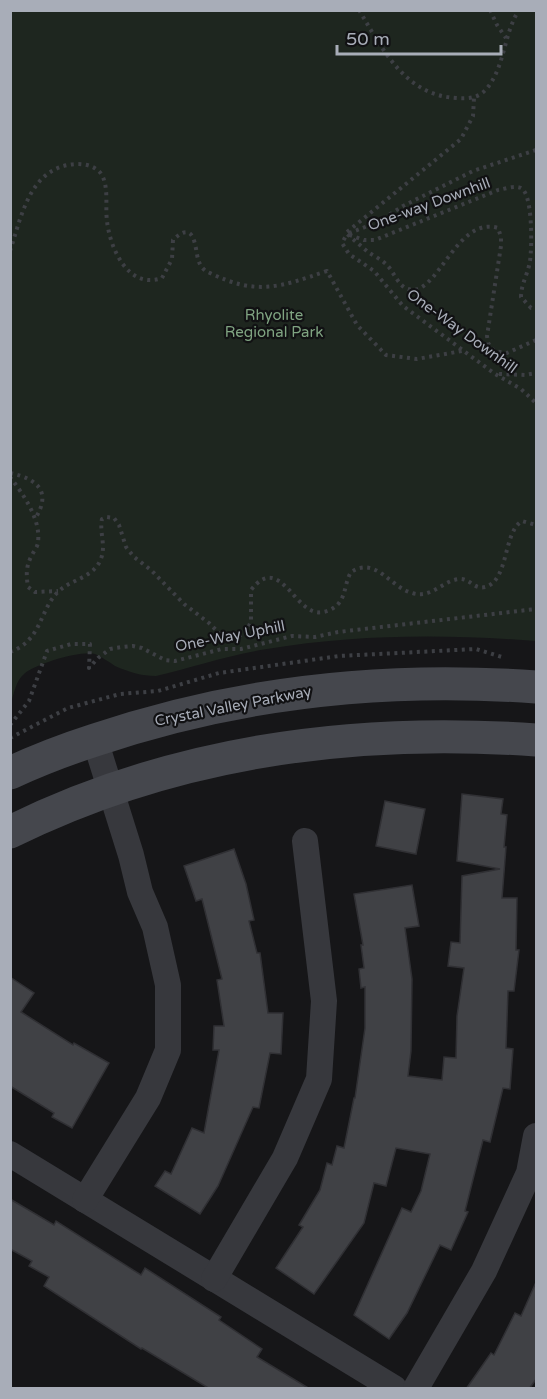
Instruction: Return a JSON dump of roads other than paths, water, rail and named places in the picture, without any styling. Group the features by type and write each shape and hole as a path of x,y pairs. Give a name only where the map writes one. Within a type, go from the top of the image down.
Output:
{"main road":[{"name":"Crystal Valley Parkway","path":"10,773 95,740 171,717 216,706 312,690 368,684 425,682 537,687"},
{"path":"10,832 110,790 184,768 318,742 425,735 537,740"}],"street":[{"path":"86,1200 148,1098 168,1050 168,985 155,927 140,892 95,740"},
{"path":"214,1279 285,1158 319,1079 324,1001 305,841"},
{"path":"416,1389 484,1271 529,1173 537,1136"},
{"path":"10,1154 394,1389"}],"park label":[{"name":"Rhyolite Regional Park","path":"274,324"}]}
